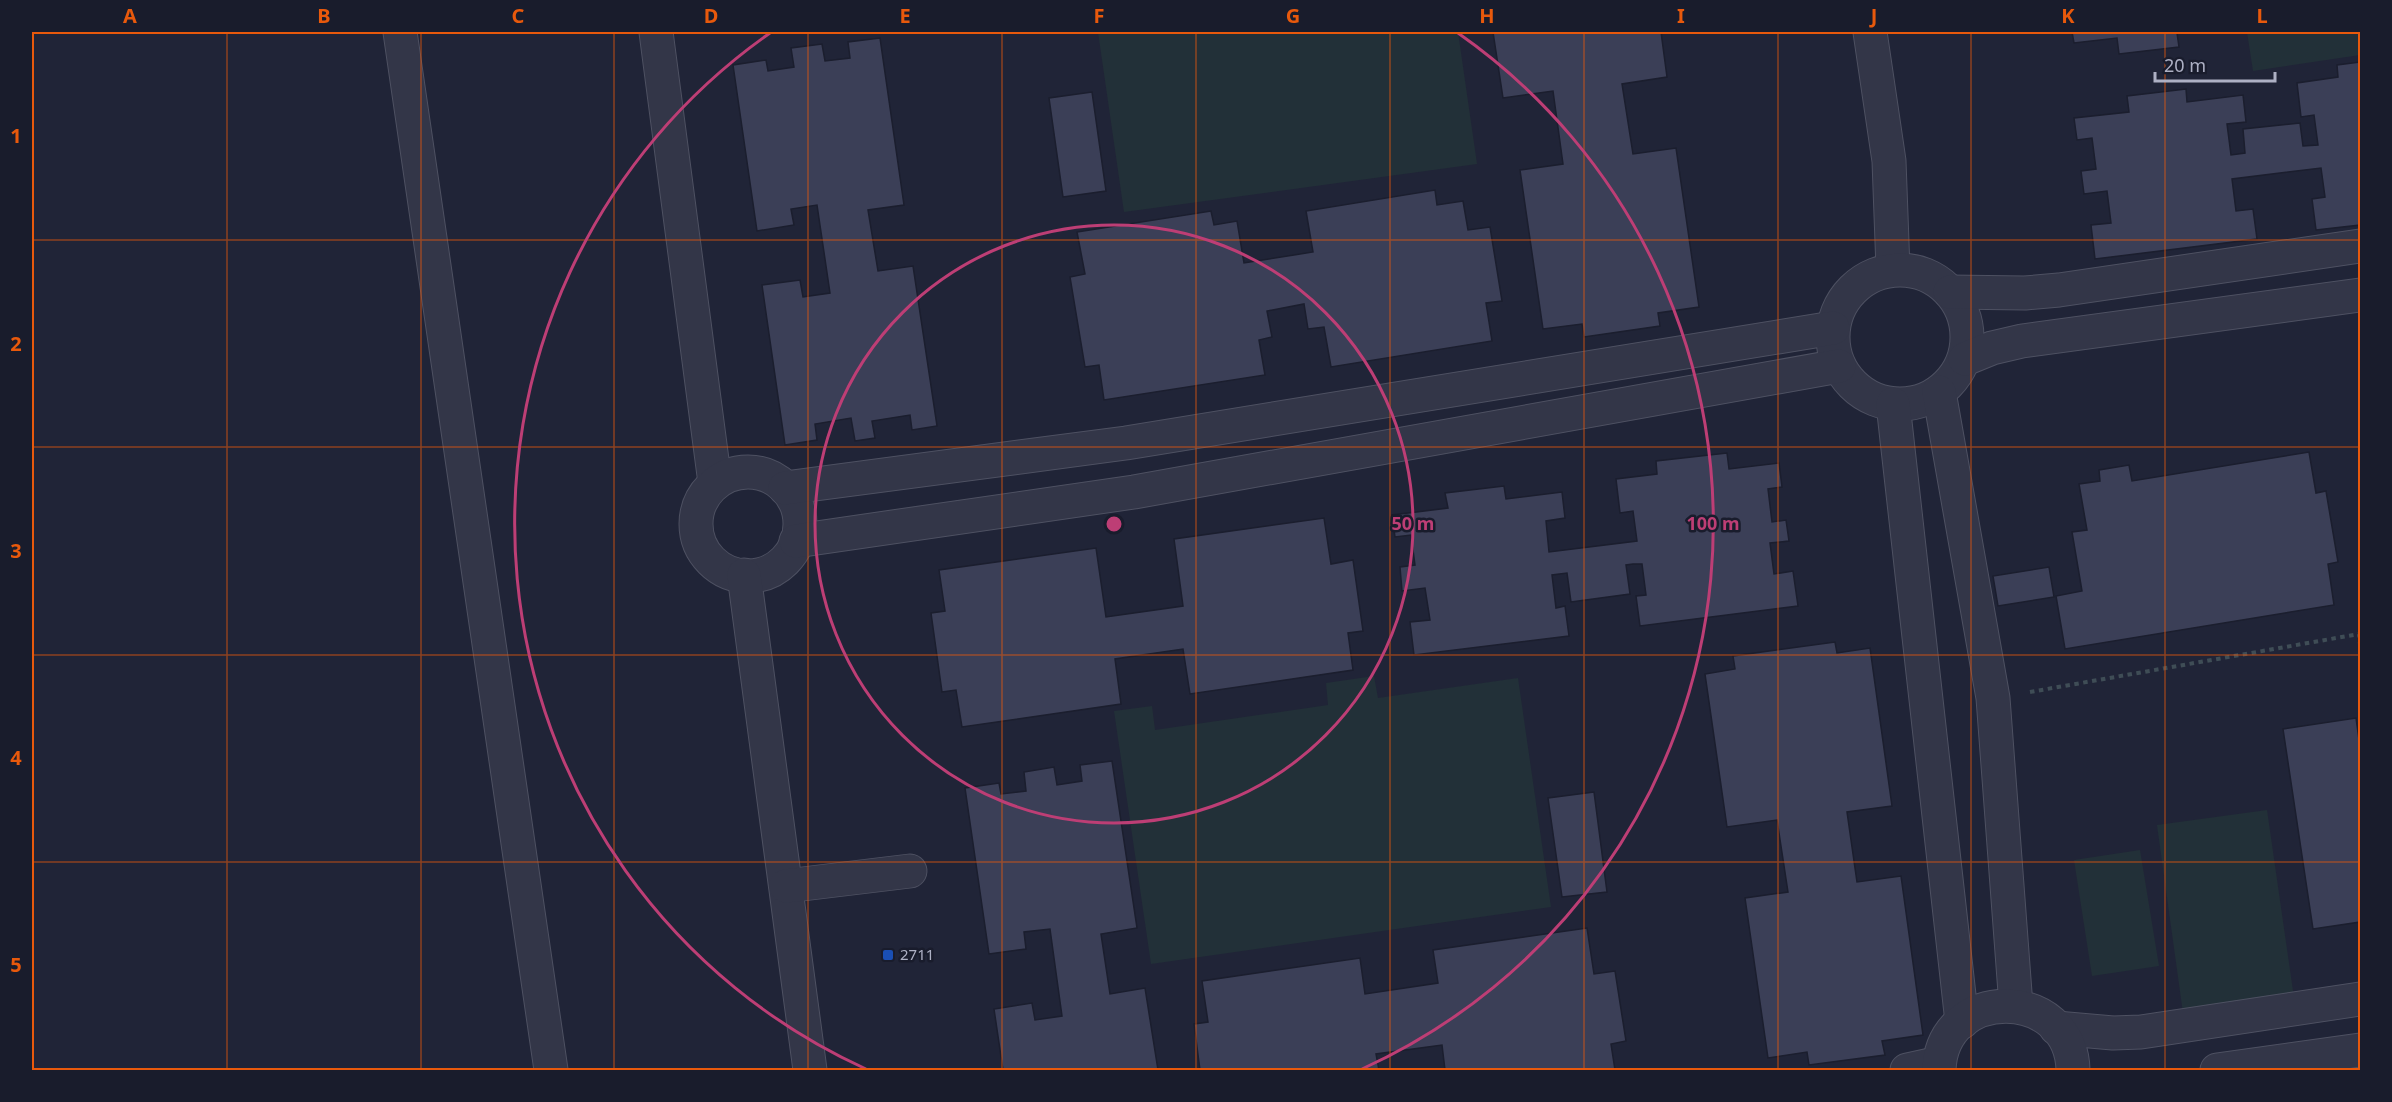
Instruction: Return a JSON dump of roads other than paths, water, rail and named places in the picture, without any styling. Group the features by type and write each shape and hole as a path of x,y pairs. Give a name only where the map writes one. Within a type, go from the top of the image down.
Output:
{"street":[{"path":"400,32 551,1071"},
{"path":"656,32 716,483"},
{"path":"1870,32 1889,161 1893,269"},
{"path":"1950,292 2025,293 2059,290 2361,246"},
{"path":"1893,269 1914,271 1934,278 1950,292 1963,312 1968,335 1965,359 1939,392 1924,400 1909,404 1893,404 1861,392 1848,380 1839,366 1833,348 1833,328 1837,311 1846,296 1859,283 1875,273 1893,269"},
{"path":"1965,359 1992,348 2022,341 2361,295"},
{"path":"785,488 1126,443 1833,328"},
{"path":"796,541 1134,492 1839,366"},
{"path":"1939,392 1993,698 2016,1006"},
{"path":"1893,404 1962,1022"},
{"path":"747,472 765,474 785,488 792,495 800,514 799,535 792,552 779,566 762,574 744,575 727,571 712,561 702,547 696,530 697,513 704,496 716,483 731,474 747,472"},
{"path":"744,575 810,1071"},
{"path":"786,886 910,871"},
{"path":"2056,1028 2094,1032 2141,1032 2361,999"},
{"path":"1907,1071 1939,1067 1947,1040 1962,1022 1973,1014 1987,1008 2016,1006 2040,1014 2056,1028 2065,1039 2073,1060 2073,1071"},
{"path":"2217,1071 2361,1050"}],"place":[{"name":"2711","path":"888,955"}]}
